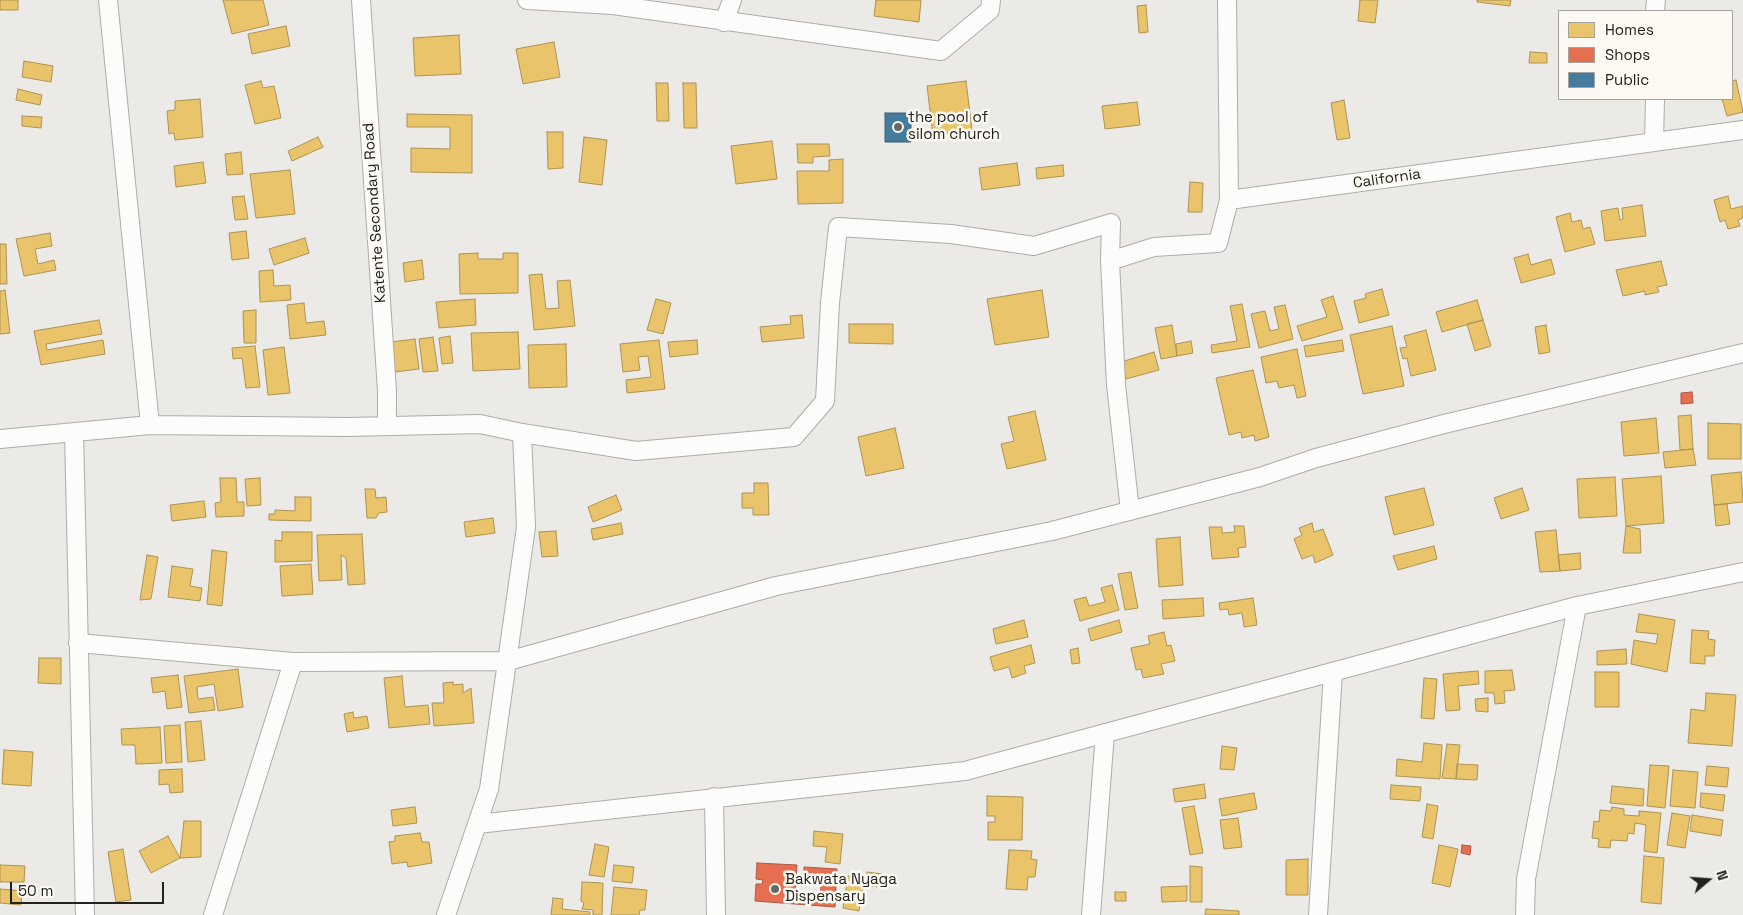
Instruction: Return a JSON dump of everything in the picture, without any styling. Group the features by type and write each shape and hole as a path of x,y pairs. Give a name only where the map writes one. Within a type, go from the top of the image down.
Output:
{"street":[{"path":"108,0 150,425"},
{"name":"Katente Secondary Road","path":"361,0 387,391 387,426"},
{"path":"527,0 613,6 941,51 990,10 991,0"},
{"path":"724,22 732,0"},
{"path":"1110,261 1154,246 1218,243 1229,200 1227,0"},
{"path":"1654,100 1654,142"},
{"name":"California","path":"1229,200 1743,130"},
{"path":"0,439 150,425 387,426 480,424 522,433 636,451 794,437 825,401 830,303 838,227 951,234 1034,246 1111,223 1110,261 1116,385 1130,511"},
{"path":"78,643 293,662 508,661 776,586 1052,531 1260,478 1316,458 1444,424 1743,353"},
{"path":"74,432 85,915"},
{"path":"446,915 490,789 526,527 522,433"},
{"path":"477,824 965,771 1577,606 1743,572"},
{"path":"1525,915 1526,879 1577,606"},
{"path":"213,915 293,662"},
{"path":"1318,915 1333,672"},
{"path":"1091,915 1106,733"},
{"path":"714,797 716,915"}],"building: Homes":[{"path":"0,0 18,0 18,10 0,10"},
{"path":"223,0 263,0 269,25 232,34"},
{"path":"876,0 921,0 919,22 874,16"},
{"path":"1360,0 1378,0 1375,23 1358,21"},
{"path":"1477,0 1511,0 1510,6 1477,2"},
{"path":"1146,5 1148,32 1139,33 1137,6"},
{"path":"286,26 290,46 252,54 248,34"},
{"path":"459,35 461,74 415,76 413,38"},
{"path":"554,42 560,77 523,84 516,49"},
{"path":"1530,52 1547,53 1547,63 1529,63"},
{"path":"24,61 53,66 51,82 22,77"},
{"path":"1736,80 1743,112 1727,116 1722,100 1733,100 1733,81"},
{"path":"261,81 263,88 274,86 281,118 255,124 245,85"},
{"path":"966,81 972,130 933,135 927,86"},
{"path":"656,83 668,83 669,121 657,121"},
{"path":"683,83 696,83 697,128 684,128"},
{"path":"18,89 42,95 40,105 16,100"},
{"path":"200,99 203,137 175,140 174,133 169,134 167,111 175,110 175,101"},
{"path":"1344,100 1350,138 1337,140 1331,103"},
{"path":"1137,102 1140,125 1105,129 1102,106"},
{"path":"407,114 472,115 472,173 411,172 411,148 450,149 450,127 407,127"},
{"path":"22,116 42,117 41,128 22,126"},
{"path":"547,132 563,132 563,168 548,169"},
{"path":"318,137 323,147 292,161 288,151"},
{"path":"584,137 607,140 602,185 579,182"},
{"path":"772,141 777,179 736,184 731,146"},
{"path":"797,144 829,144 830,156 813,157 813,163 798,163"},
{"path":"241,152 243,174 227,175 225,154"},
{"path":"843,159 843,203 798,204 797,171 829,171 829,160"},
{"path":"203,162 206,183 176,187 174,166"},
{"path":"1017,163 1020,185 982,190 979,168"},
{"path":"1063,165 1064,176 1037,179 1036,168"},
{"path":"290,170 295,214 256,218 250,174"},
{"path":"1190,182 1203,183 1202,212 1188,212"},
{"path":"244,196 248,219 235,220 232,197"},
{"path":"1728,196 1731,209 1743,206 1743,218 1738,220 1740,226 1728,229 1725,220 1720,222 1714,200"},
{"path":"1642,205 1646,236 1605,241 1601,211 1618,208 1620,220 1623,219 1622,208"},
{"path":"1570,213 1572,222 1581,220 1583,229 1590,227 1595,244 1565,252 1556,217"},
{"path":"246,231 249,258 232,260 229,233"},
{"path":"50,233 52,246 35,249 38,264 54,260 56,270 24,276 16,239"},
{"path":"305,238 309,253 274,265 269,249"},
{"path":"0,244 6,244 7,284 0,284"},
{"path":"478,253 478,259 503,259 503,253 518,253 518,293 460,294 459,254"},
{"path":"1528,254 1531,265 1551,259 1555,274 1521,283 1514,258"},
{"path":"422,260 424,279 405,282 403,263"},
{"path":"1661,261 1667,285 1657,287 1659,292 1645,295 1645,291 1623,296 1616,270"},
{"path":"273,270 274,286 290,285 291,300 260,302 259,271"},
{"path":"542,274 546,309 559,308 557,281 570,280 575,326 534,330 529,275"},
{"path":"1382,289 1389,315 1359,323 1354,301 1366,298 1365,294"},
{"path":"5,290 10,333 0,334 0,291"},
{"path":"1042,290 1049,337 995,345 987,299"},
{"path":"1333,296 1343,329 1302,341 1297,326 1327,317 1321,300"},
{"path":"475,299 476,325 439,328 436,302"},
{"path":"656,299 671,303 663,334 647,330"},
{"path":"1477,300 1483,320 1442,332 1436,312"},
{"path":"304,303 306,323 324,321 326,335 290,339 287,305"},
{"path":"1242,304 1250,347 1212,353 1211,345 1237,341 1230,306"},
{"path":"1285,305 1293,339 1259,348 1251,314 1265,311 1270,331 1279,329 1274,307"},
{"path":"256,310 256,343 244,343 243,311"},
{"path":"802,315 804,338 762,342 760,327 791,324 790,316"},
{"path":"99,320 102,334 46,344 47,350 103,340 105,354 41,365 34,331"},
{"path":"1483,320 1491,346 1475,351 1467,324"},
{"path":"849,324 893,324 893,344 849,343"},
{"path":"1172,325 1177,356 1161,359 1155,328"},
{"path":"1546,325 1550,352 1539,354 1535,327"},
{"path":"1392,326 1404,386 1363,394 1350,335"},
{"path":"1426,330 1436,370 1411,376 1407,358 1403,359 1400,348 1407,347 1404,336"},
{"path":"518,332 520,369 473,371 471,333"},
{"path":"450,336 453,363 442,364 439,338"},
{"path":"433,337 438,371 423,372 419,339"},
{"path":"415,339 419,369 395,372 391,342"},
{"path":"659,340 665,389 627,393 626,380 651,377 648,356 638,357 640,370 623,372 620,344"},
{"path":"697,340 698,354 670,357 668,342"},
{"path":"1342,340 1344,351 1306,357 1304,346"},
{"path":"1191,341 1193,353 1177,356 1176,344"},
{"path":"566,344 567,387 529,388 528,345"},
{"path":"255,346 260,387 246,388 242,358 233,359 232,348"},
{"path":"284,347 290,393 268,395 263,350"},
{"path":"1297,349 1306,396 1297,398 1294,385 1279,388 1277,381 1266,383 1261,357"},
{"path":"1154,352 1159,370 1126,379 1121,362"},
{"path":"1253,370 1269,437 1255,441 1254,435 1242,438 1241,432 1229,435 1216,378"},
{"path":"1035,411 1046,460 1007,469 1001,444 1014,441 1008,417"},
{"path":"1691,415 1693,449 1680,450 1678,416"},
{"path":"1656,418 1659,453 1624,456 1621,422"},
{"path":"1708,423 1741,424 1741,459 1708,459"},
{"path":"895,428 904,468 866,476 858,437"},
{"path":"1693,449 1696,465 1665,468 1663,452"},
{"path":"1741,472 1743,502 1714,505 1711,475"},
{"path":"1661,476 1664,523 1626,526 1622,479"},
{"path":"1615,477 1617,516 1579,518 1577,479"},
{"path":"220,478 236,478 237,502 244,502 244,516 216,517 215,503 221,502"},
{"path":"260,478 261,505 247,506 245,479"},
{"path":"754,483 768,483 769,515 753,515 753,508 742,508 742,493 754,493"},
{"path":"1424,488 1434,525 1394,535 1385,497"},
{"path":"1522,488 1529,510 1501,519 1494,498"},
{"path":"365,489 375,489 376,498 386,497 387,512 379,513 376,518 367,518"},
{"path":"616,495 622,510 593,522 588,507"},
{"path":"295,497 311,497 311,521 269,520 269,514 275,514 275,510 295,511"},
{"path":"204,501 206,517 172,521 170,505"},
{"path":"1727,504 1730,524 1716,526 1714,505"},
{"path":"493,518 495,533 466,537 464,522"},
{"path":"621,523 623,534 593,540 591,529"},
{"path":"1312,523 1314,532 1323,529 1333,555 1315,563 1313,555 1302,559 1294,539 1302,535 1299,528"},
{"path":"1234,526 1244,526 1246,547 1238,548 1239,557 1212,559 1209,527 1222,527 1222,533 1235,532"},
{"path":"1626,526 1640,529 1641,553 1623,553"},
{"path":"1556,530 1560,571 1540,572 1535,532"},
{"path":"556,531 558,556 542,557 539,532"},
{"path":"282,532 312,532 312,561 275,562 275,540 282,541"},
{"path":"362,534 365,584 348,585 346,558 341,555 342,580 319,581 317,535"},
{"path":"1180,537 1183,585 1159,587 1156,539"},
{"path":"1434,546 1437,559 1398,570 1393,556"},
{"path":"212,550 227,552 222,606 207,604"},
{"path":"1580,553 1581,569 1560,571 1558,555"},
{"path":"147,555 158,557 151,599 140,600"},
{"path":"311,564 313,594 282,596 280,566"},
{"path":"172,566 193,569 190,586 202,588 200,601 168,597"},
{"path":"1131,572 1138,608 1125,610 1118,574"},
{"path":"1112,585 1119,610 1080,621 1074,600 1086,597 1089,606 1105,602 1101,588"},
{"path":"1203,598 1204,616 1163,619 1162,600"},
{"path":"1253,598 1257,625 1244,627 1242,613 1229,615 1228,609 1220,610 1219,603"},
{"path":"1639,614 1675,620 1667,672 1631,664 1634,640 1656,644 1658,634 1636,632"},
{"path":"1024,620 1028,637 996,644 993,629"},
{"path":"1119,620 1122,632 1091,641 1088,629"},
{"path":"1692,630 1709,631 1708,639 1715,640 1714,656 1705,656 1705,664 1690,663"},
{"path":"1164,632 1167,646 1171,645 1175,661 1161,664 1164,674 1143,678 1141,669 1136,670 1131,648 1150,644 1148,636"},
{"path":"1031,645 1035,663 1024,666 1026,673 1012,678 1009,667 994,671 990,657"},
{"path":"1078,648 1080,663 1072,664 1070,650"},
{"path":"1626,649 1627,664 1597,665 1597,651"},
{"path":"39,658 61,658 61,684 38,683"},
{"path":"238,669 243,707 218,711 214,684 197,687 198,699 213,697 215,710 189,713 184,676"},
{"path":"1512,670 1515,690 1504,691 1505,703 1495,704 1494,693 1485,693 1485,671"},
{"path":"1478,671 1479,684 1458,686 1460,710 1446,711 1443,674"},
{"path":"1595,672 1619,672 1619,707 1595,707"},
{"path":"178,675 182,707 167,709 165,691 153,693 151,678"},
{"path":"402,676 405,707 428,705 430,724 389,728 384,678"},
{"path":"1424,678 1437,679 1434,719 1421,718"},
{"path":"453,682 453,685 463,684 463,693 471,688 474,723 434,726 432,703 444,703 443,683"},
{"path":"1706,693 1736,695 1732,746 1688,743 1691,709 1705,711"},
{"path":"1488,698 1488,712 1476,711 1475,699"},
{"path":"353,712 354,718 367,716 369,728 347,732 344,714"},
{"path":"201,721 205,760 188,762 185,722"},
{"path":"180,725 182,762 166,763 164,726"},
{"path":"160,727 162,763 136,764 135,745 122,745 121,729"},
{"path":"1424,743 1442,745 1440,779 1396,776 1397,759 1422,762"},
{"path":"1447,744 1460,745 1456,779 1442,778"},
{"path":"1222,746 1237,748 1234,770 1220,769"},
{"path":"4,750 33,752 31,786 2,784"},
{"path":"1457,764 1478,765 1477,780 1456,779"},
{"path":"1650,765 1669,766 1665,808 1647,806"},
{"path":"1707,766 1729,768 1727,787 1705,785"},
{"path":"182,769 183,792 170,793 169,784 159,785 159,770"},
{"path":"1673,770 1698,772 1695,808 1670,806"},
{"path":"1204,784 1206,798 1175,802 1173,789"},
{"path":"1391,785 1421,787 1420,801 1390,799"},
{"path":"1612,786 1644,789 1643,806 1610,803"},
{"path":"1254,793 1257,809 1222,816 1219,799"},
{"path":"1701,793 1725,795 1723,811 1700,807"},
{"path":"987,796 1023,797 1022,840 988,840 988,822 995,822 995,816 987,816"},
{"path":"1427,804 1438,806 1433,839 1422,837"},
{"path":"1194,806 1203,853 1190,855 1182,808"},
{"path":"415,807 417,823 393,826 391,810"},
{"path":"1612,807 1624,809 1624,815 1639,816 1639,811 1661,813 1657,853 1644,851 1646,825 1635,823 1634,834 1628,833 1627,841 1611,840 1610,848 1598,847 1599,839 1592,838 1594,821 1599,822 1600,810 1611,811"},
{"path":"1672,813 1690,816 1685,848 1667,845"},
{"path":"1692,815 1723,820 1721,836 1690,831"},
{"path":"1238,818 1242,847 1224,849 1220,820"},
{"path":"184,821 201,821 201,857 180,858"},
{"path":"814,831 843,834 840,864 825,862 827,847 813,846"},
{"path":"420,833 422,842 429,842 432,863 408,867 407,862 392,864 389,842 395,841 395,836"},
{"path":"168,836 180,858 151,873 139,851"},
{"path":"595,844 609,847 604,877 589,875"},
{"path":"1439,845 1458,849 1450,887 1432,883"},
{"path":"123,849 131,900 116,902 108,852"},
{"path":"1009,850 1032,851 1031,859 1037,860 1035,877 1028,877 1027,890 1006,889"},
{"path":"1644,856 1664,858 1661,904 1641,902"},
{"path":"1308,859 1308,895 1286,895 1286,860"},
{"path":"0,865 25,866 24,882 0,882"},
{"path":"614,865 634,867 632,883 612,881"},
{"path":"1190,866 1202,867 1202,902 1190,902"},
{"path":"867,872 882,874 880,887 865,885"},
{"path":"848,876 864,879 859,911 843,908"},
{"path":"582,882 603,883 602,915 593,915 593,910 582,909 584,903 581,901"},
{"path":"1187,886 1187,901 1162,902 1161,887"},
{"path":"614,887 647,890 645,910 640,910 639,915 611,915"},
{"path":"0,889 22,891 21,905 0,903"},
{"path":"1115,892 1126,892 1126,901 1115,901"},
{"path":"553,898 563,899 562,909 590,912 590,915 551,915"},
{"path":"1206,909 1239,911 1239,915 1205,915"}],"building: Shops":[{"path":"1692,392 1693,403 1681,404 1681,393"},
{"path":"1462,845 1471,846 1470,855 1461,853"},
{"name":"Bakwata Nyaga Dispensary","path":"757,863 797,865 795,894 820,896 822,877 804,876 804,867 837,869 835,907 755,901 756,884 762,884 763,880 756,879"}],"building: Public":[{"name":"the pool of silom church","path":"885,113 911,113 911,142 885,142"}],"place":[{"name":"the pool of silom church","path":"898,127"},
{"name":"Bakwata Nyaga Dispensary","path":"775,889"}]}
